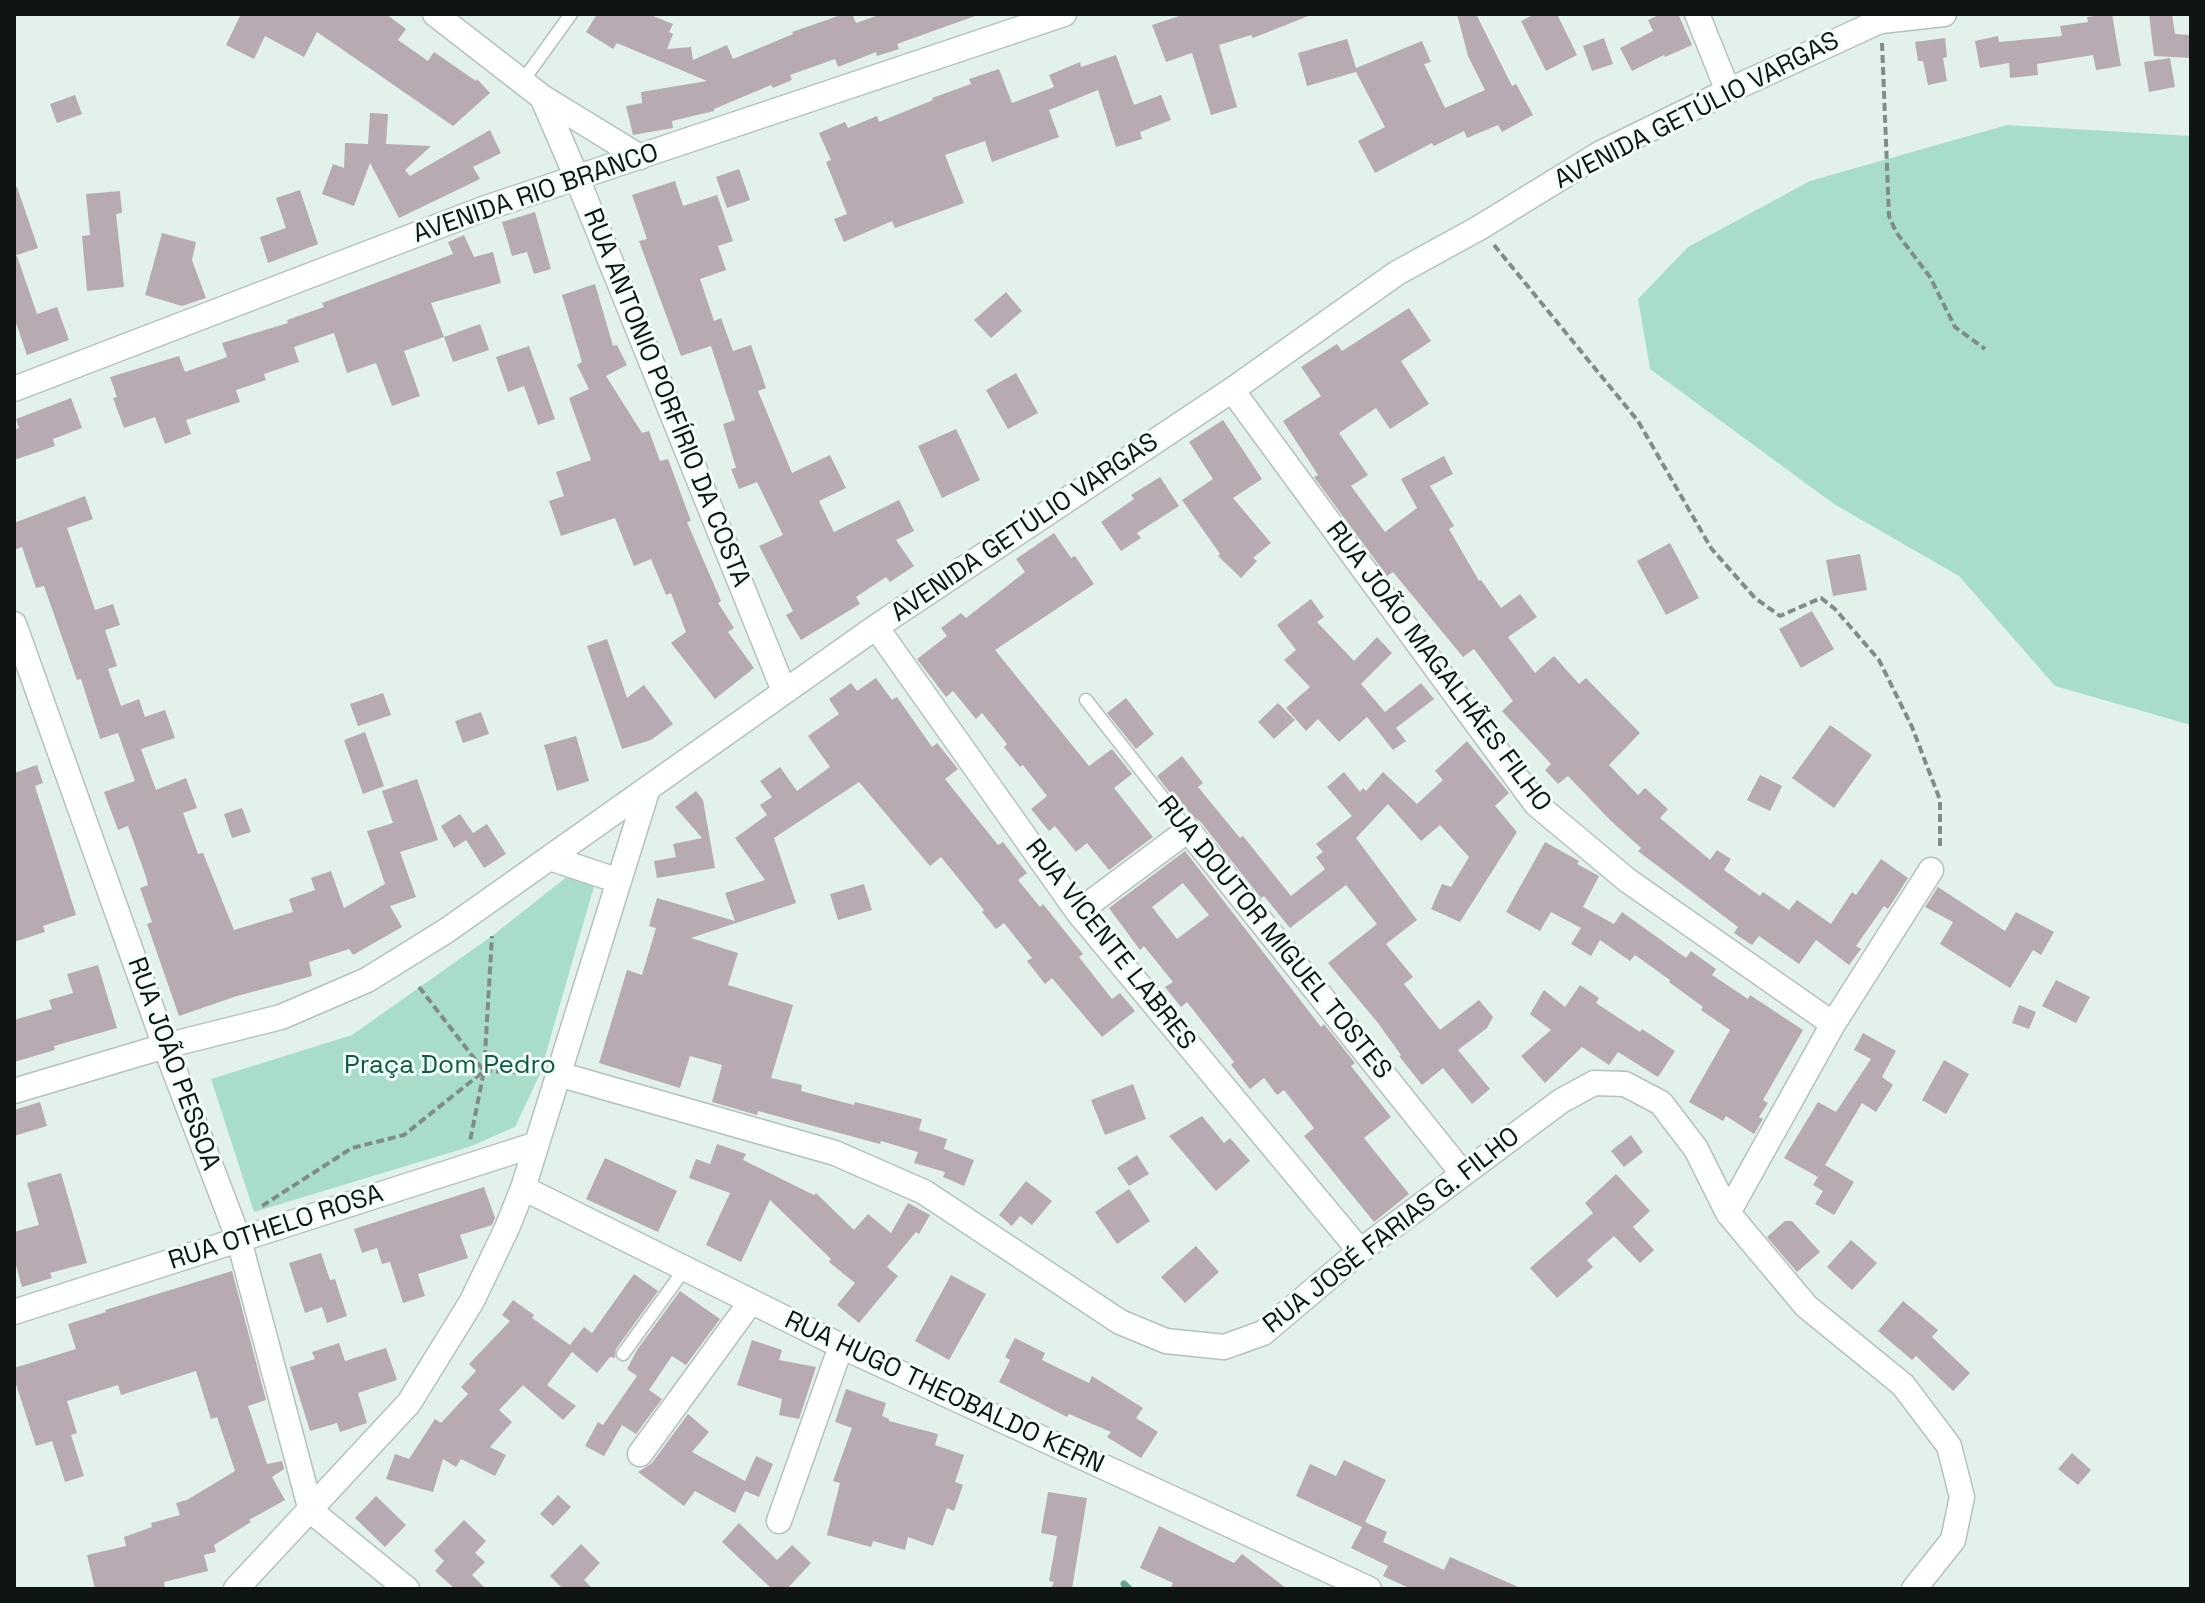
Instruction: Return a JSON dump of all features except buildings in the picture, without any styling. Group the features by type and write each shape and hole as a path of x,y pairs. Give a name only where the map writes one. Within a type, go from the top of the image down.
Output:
{"street":[{"name":"RUA ANTONIO PORFÍRIO DA COSTA","path":"435,14 542,97 784,691"},
{"name":"AVENIDA RIO BRANCO","path":"14,389 483,209 1064,14"},
{"path":"1697,14 1728,91"},
{"name":"AVENIDA GETÚLIO VARGAS","path":"14,1091 165,1046 281,1017 367,980 446,931 876,627 1232,390 1397,273 1479,228 1601,153 1728,91 1888,17 1944,14"},
{"path":"542,97 640,157"},
{"name":"RUA JOÃO MAGALHÃES FILHO","path":"1232,390 1536,804 1627,880 1833,1024"},
{"name":"RUA JOÃO PESSOA","path":"14,624 165,1046 239,1240 311,1511"},
{"name":"RUA VICENTE LABRES","path":"876,627 1078,912 1360,1251"},
{"path":"236,1589 409,1403 472,1301 523,1188 537,1144 549,1074 619,881 648,788"},
{"path":"1078,912 1188,830"},
{"name":"RUA DOUTOR MIGUEL TOSTES","path":"1188,830 1463,1174"},
{"path":"550,858 619,881"},
{"path":"1728,1213 1833,1024 1931,870"},
{"name":"RUA JOSÉ FARIAS G. FILHO","path":"549,1074 835,1153 924,1192 1120,1322 1166,1341 1224,1347 1263,1333 1360,1251 1561,1101 1594,1083 1625,1084 1661,1103 1696,1149 1728,1213 1806,1306 1903,1385 1949,1446 1962,1497 1953,1540 1914,1589"},
{"name":"RUA OTHELO ROSA","path":"14,1312 537,1144"},
{"name":"RUA HUGO THEOBALDO KERN","path":"523,1188 750,1303 1369,1589"},
{"path":"640,1454 750,1303"},
{"path":"779,1521 841,1346"},
{"path":"311,1511 407,1589"}],"lane":[{"path":"522,82 571,14"},
{"name":"RUA DOUTOR MIGUEL TOSTES","path":"1086,700 1188,830"},
{"path":"623,1354 684,1270"}],"path":[{"path":"1888,17 1889,216 1896,232 1930,277 1955,327 1985,349"},
{"path":"1479,228 1638,421 1711,548 1755,598 1780,616 1821,598 1835,609 1879,660 1912,727 1940,800 1941,848 1931,870"},
{"path":"469,1147 484,1071 492,936"},
{"path":"419,987 484,1071"},
{"path":"254,1212 352,1148 404,1135 484,1071 549,1074"}],"green space":[{"path":"2007,125 2191,136 2191,725 2055,686 1959,576 1834,504 1650,369 1638,299 1688,247 1810,181"},
{"name":"Praça Dom Pedro","path":"569,875 595,883 540,1074 515,1127 469,1147 254,1212 211,1079 352,1035 492,936"}],"waterway":[{"path":"1124,1584 1129,1589"}]}
